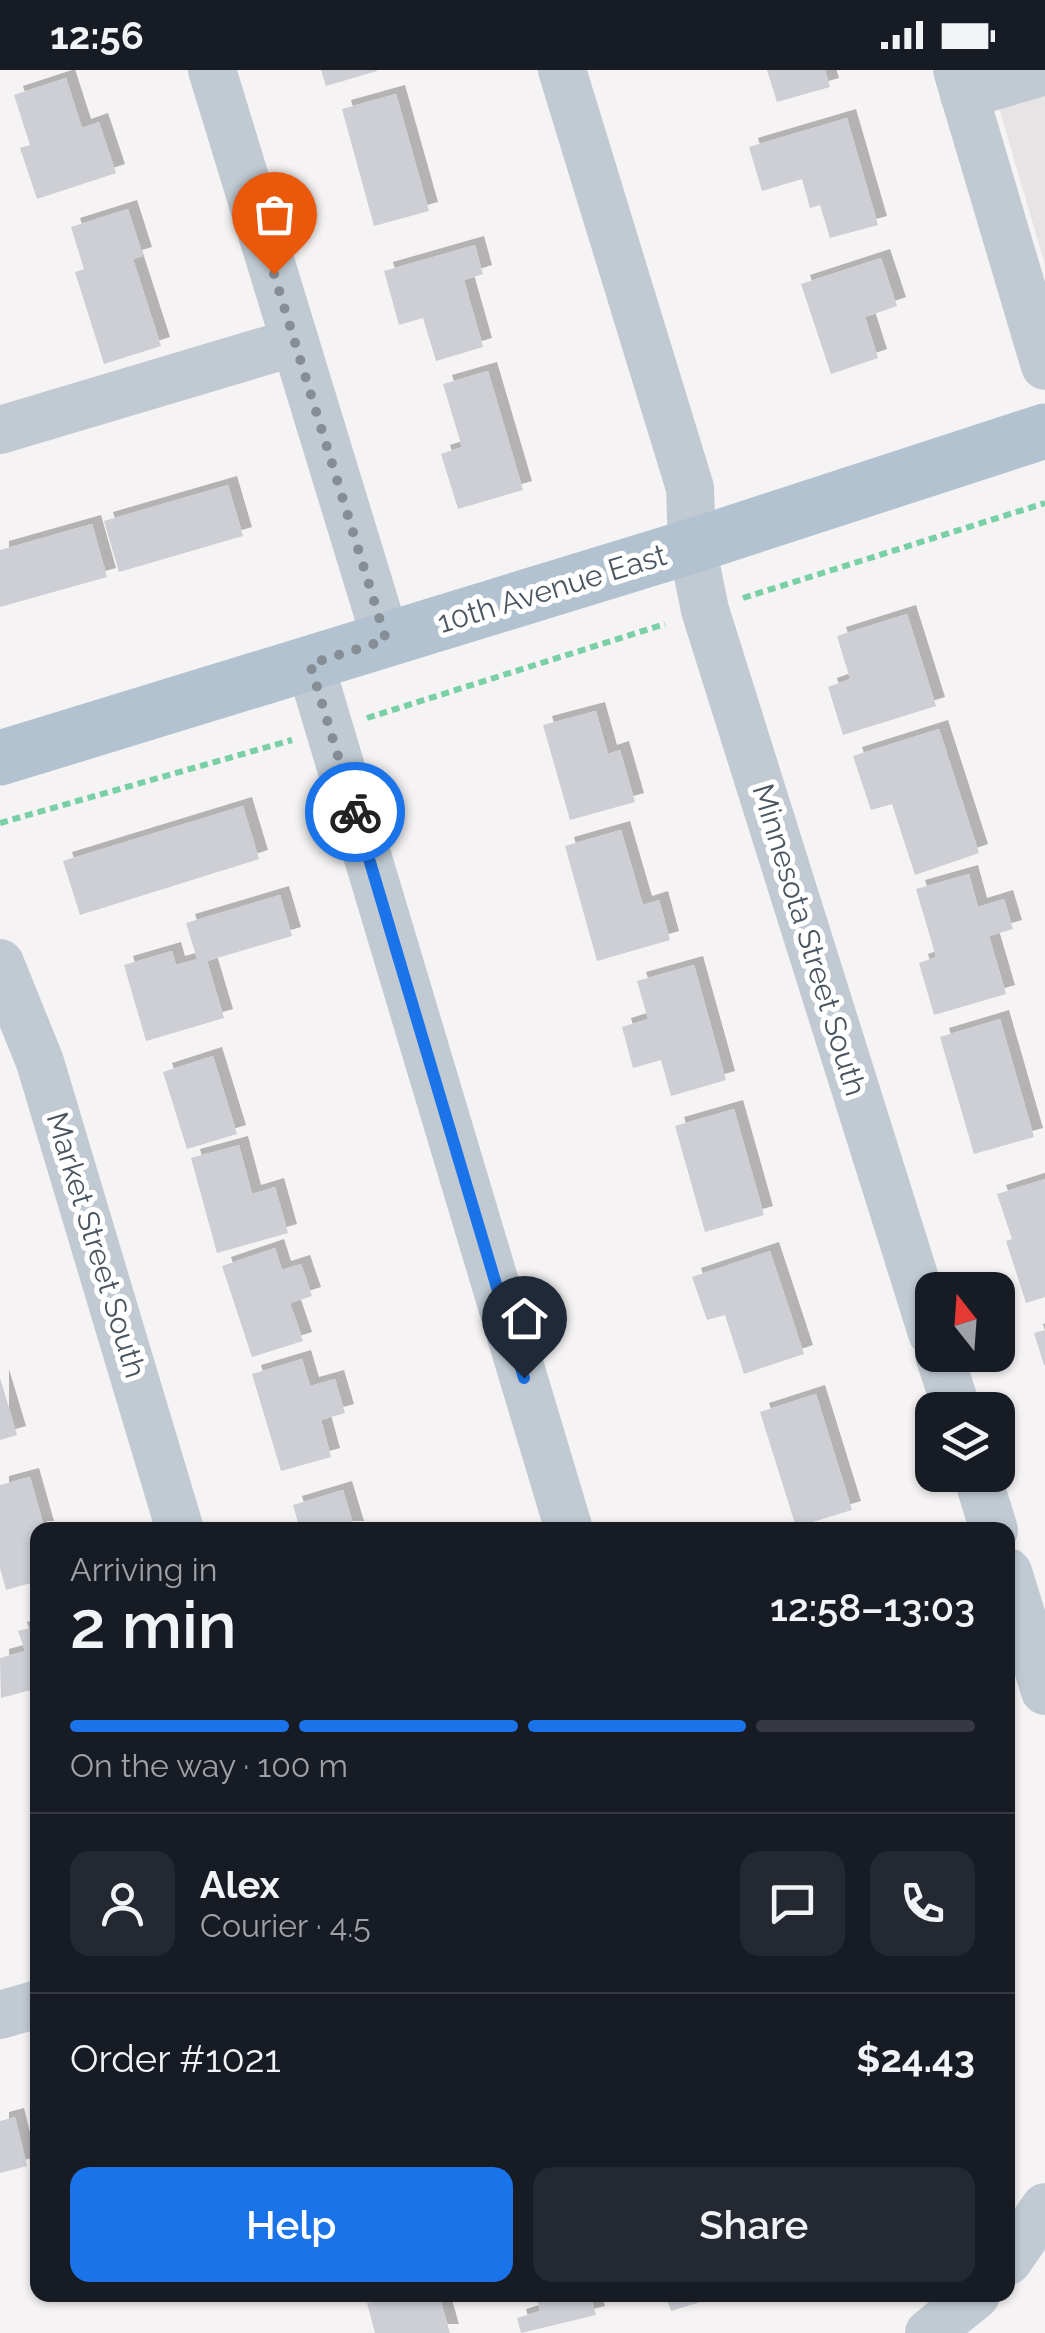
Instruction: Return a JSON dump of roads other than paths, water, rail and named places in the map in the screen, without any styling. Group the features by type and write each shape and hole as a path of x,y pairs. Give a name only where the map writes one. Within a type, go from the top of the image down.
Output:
{"main road":[{"name":"10th Avenue East","path":"0,758 692,546 1045,431"}],"street":[{"path":"212,70 386,640"},
{"name":"Minnesota Street South","path":"562,70 690,488 692,546 705,610 915,1279"},
{"path":"1045,71 960,83 1045,366"},
{"path":"0,430 295,342"},
{"path":"310,664 567,1522"},
{"name":"Market Street South","path":"0,963 40,1062 178,1522"},
{"path":"982,1492 992,1522"},
{"path":"1015,1595 1045,1694 1015,1707"},
{"path":"0,2015 30,2006"},
{"path":"1015,2251 1045,2206"},
{"path":"929,2333 967,2302"}]}
